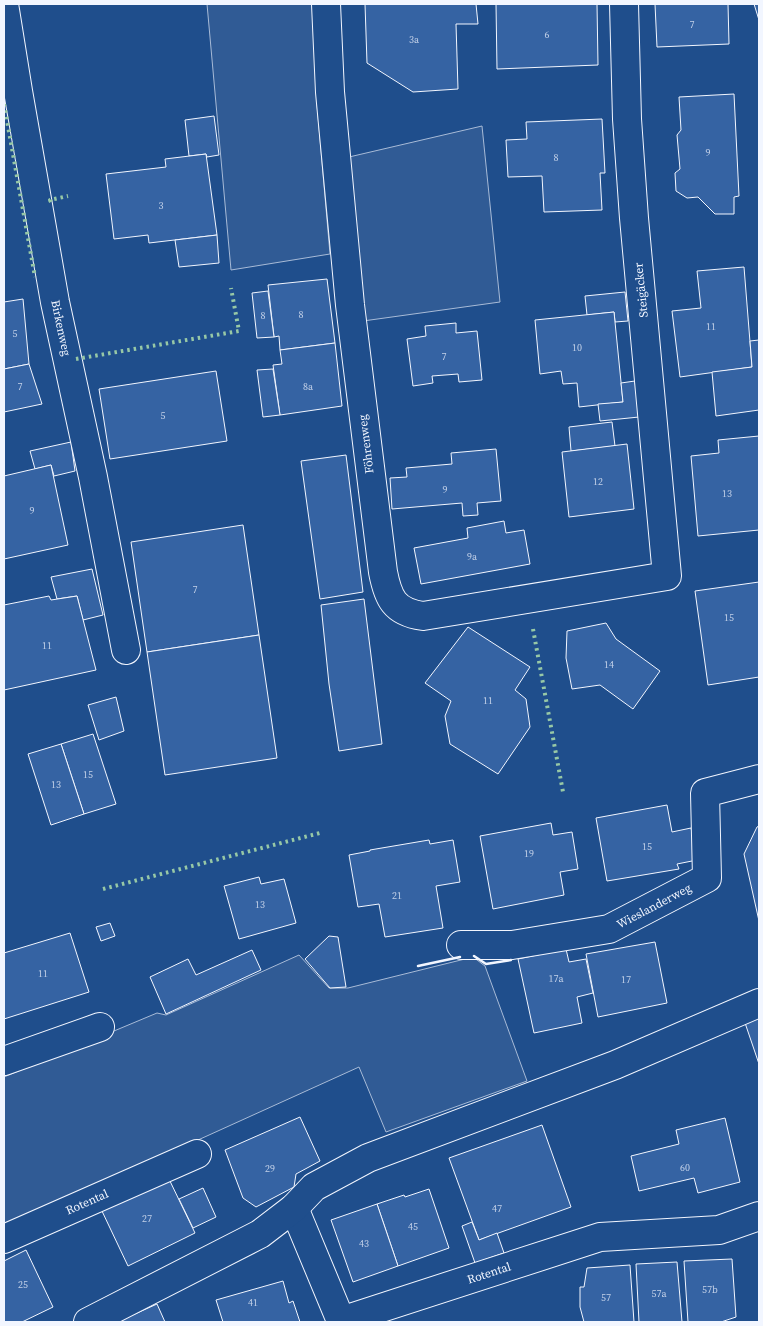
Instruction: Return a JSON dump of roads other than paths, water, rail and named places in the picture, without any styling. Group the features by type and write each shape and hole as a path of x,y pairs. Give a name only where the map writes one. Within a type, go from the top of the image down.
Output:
{"street":[{"name":"Birkenweg","path":"4,4 55,302 93,477 126,650"},
{"name":"Föhrenweg","path":"326,4 328,74 350,305 387,592 400,609 410,613 430,615 667,576"},
{"name":"Steigäcker","path":"624,4 627,119 634,218 667,576"},
{"name":"Wieslanderweg","path":"461,945 512,945 609,929 707,878 705,793 759,779"},
{"path":"88,1322 260,1234 294,1208 314,1187 368,1158 615,1065 759,1003"},
{"path":"4,1061 100,1027"},
{"name":"Rotental","path":"4,1239 197,1154"},
{"name":"Rotental","path":"294,1208 341,1321 600,1237 719,1230 759,1216"}]}
